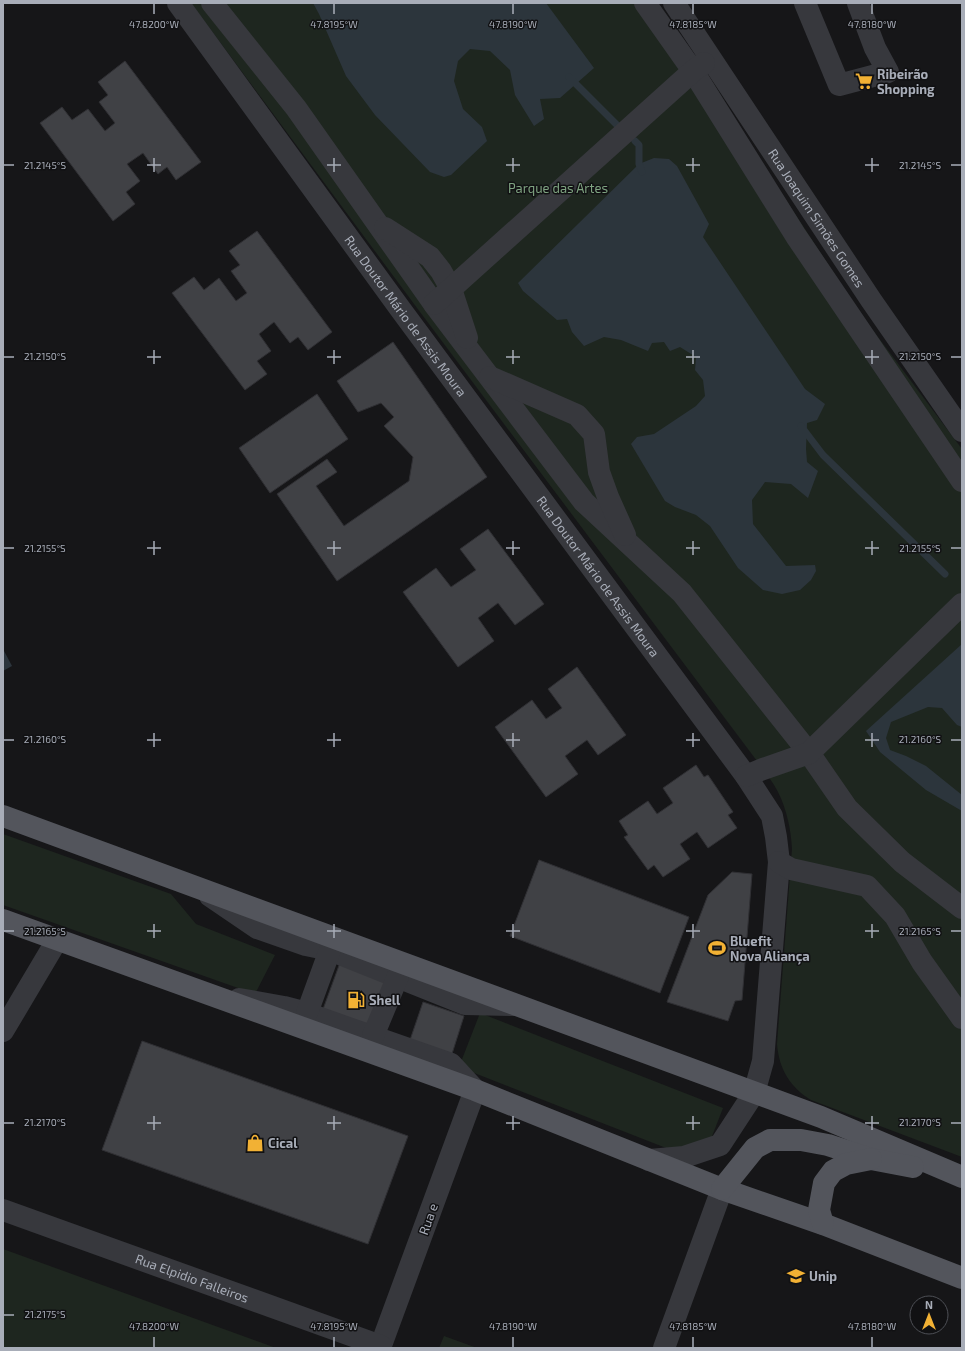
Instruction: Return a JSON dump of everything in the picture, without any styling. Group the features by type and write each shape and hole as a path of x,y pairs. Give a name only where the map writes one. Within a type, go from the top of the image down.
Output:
{"main road":[{"path":"3,816 821,1117 957,1176"},
{"path":"3,920 475,1090 722,1189 823,1224 962,1278"},
{"path":"722,1189 755,1148 770,1140 801,1140 828,1145 871,1159 957,1176"},
{"path":"823,1224 819,1210 824,1183 833,1171 846,1164 871,1159"}],"street":[{"name":"Rua Doutor Mário de Assis Moura","path":"178,3 401,310 746,776 772,816 779,862 763,1060 754,1093 720,1145 684,1158 649,1160"},
{"path":"212,3 296,108 434,304 584,502 682,593 808,753 847,808 902,862 962,908"},
{"path":"645,3 693,71 796,236 962,481"},
{"name":"Rua Joaquim Simões Gomes","path":"674,3 871,300 962,431"},
{"path":"805,3 839,85 888,72 875,48 858,3"},
{"path":"434,304 693,71 711,57"},
{"path":"377,224 430,257 441,271 451,289 472,354"},
{"path":"489,377 577,415 594,434 600,472 608,497 630,544"},
{"path":"746,776 808,753 962,604"},
{"path":"779,862 791,869 867,886 895,916 922,962 962,1018"},
{"path":"196,887 257,928 306,945 330,950 466,1004 519,1005"},
{"path":"3,1031 57,940"},
{"path":"307,1013 330,950"},
{"path":"373,1036 398,976"},
{"path":"204,993 284,1006 373,1036 451,1064 475,1090"},
{"name":"Rua e","path":"380,1347 475,1090"},
{"path":"664,1348 722,1189"},
{"name":"Rua Elpidio Falleiros","path":"3,1210 380,1347"}],"green space":[{"name":"Parque das Artes","path":"191,3 657,3 860,313 962,449 962,1157 811,1100 797,1089 787,1076 780,1061 777,1044 792,849 788,820 784,806 776,789 763,769 417,308"},
{"path":"3,834 171,894 196,924 275,955 255,994 3,905"},
{"path":"480,1013 723,1108 702,1162 459,1067"},
{"path":"3,1249 276,1348 3,1348"},
{"path":"444,1336 477,1348 439,1348"}],"shaded area":[{"path":"313,3 546,3 594,68 560,98 540,99 544,119 534,126 515,95 510,70 490,51 470,49 458,61 454,81 463,109 482,127 487,141 451,175 444,177 430,172 375,115 346,76"},
{"path":"654,158 669,159 677,166 709,224 703,237 805,389 825,404 817,420 807,423 807,462 818,471 808,498 791,484 765,482 752,500 753,524 786,566 815,565 816,571 811,580 800,590 782,594 763,590 738,568 710,526 696,515 675,507 665,501 631,444 637,437 654,434 696,406 705,396 703,380 695,370 696,357 680,347 670,351 664,342 652,343 648,351 621,340 604,337 584,346 572,332 567,319 557,320 523,291 518,283 639,164"},
{"path":"962,644 962,727 957,725 942,708 928,707 891,722 886,738 890,750 926,766 962,795 962,811 926,790 880,752 866,731"},
{"path":"3,649 12,666 3,671"}],"building":[{"path":"125,61 201,162 176,180 167,167 158,174 143,153 127,164 140,181 126,192 135,204 113,221 40,123 62,107 72,120 88,109 105,131 115,123 99,102 108,95 98,82"},
{"path":"257,231 332,332 308,350 298,337 290,343 274,322 259,334 271,351 257,361 267,374 245,390 172,293 194,277 204,290 219,278 236,301 247,293 231,271 240,265 229,251"},
{"path":"393,342 487,477 337,581 277,494 327,459 337,472 316,486 344,526 409,481 413,457 384,426 394,417 381,403 358,412 337,381"},
{"path":"317,394 348,439 270,493 239,448"},
{"path":"488,529 544,604 515,625 498,603 478,618 494,641 458,667 403,592 436,568 451,587 476,570 460,549"},
{"path":"577,667 626,735 598,755 587,740 565,756 578,774 546,797 495,727 532,700 546,719 562,708 548,689"},
{"path":"696,765 704,777 708,775 733,812 728,815 737,828 708,848 697,832 680,844 690,859 663,877 654,865 648,870 624,837 628,835 619,821 648,801 657,814 673,803 663,788"},
{"path":"539,860 689,917 660,993 510,936"},
{"name":"Bluefit Nova Aliança","path":"732,872 752,874 742,1000 735,1001 728,1021 667,1002 708,895"},
{"path":"341,960 391,979 372,1030 322,1012"},
{"path":"423,1002 464,1016 451,1057 409,1043"},
{"name":"Cical","path":"142,1041 408,1136 368,1244 102,1150"}],"waterway":[{"path":"569,77 617,125"},
{"path":"635,141 639,145 639,164 642,172"},
{"path":"801,426 823,455 945,574"}],"place":[{"name":"Ribeirão Shopping","path":"864,81"},
{"name":"Bluefit Nova Aliança","path":"717,948"},
{"name":"Shell","path":"356,1000"},
{"name":"Cical","path":"255,1143"},
{"name":"Unip","path":"796,1276"}]}
